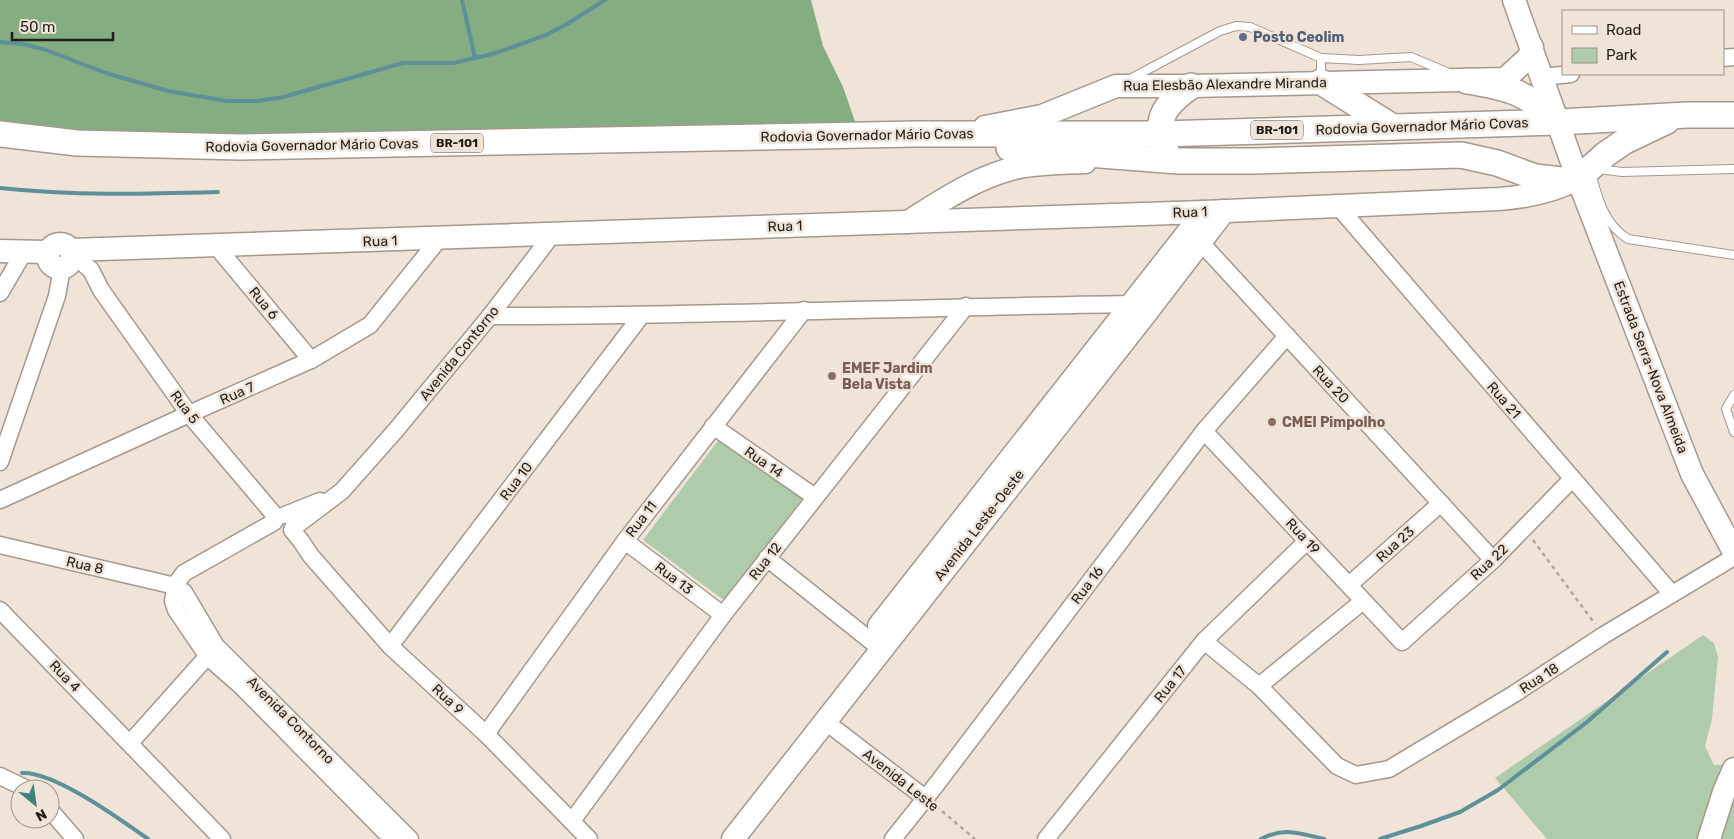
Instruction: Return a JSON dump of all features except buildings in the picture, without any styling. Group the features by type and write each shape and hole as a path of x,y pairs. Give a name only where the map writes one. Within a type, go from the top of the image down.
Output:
{"main road":[{"path":"1321,70 1393,127"},
{"path":"1467,81 1508,88 1527,96 1559,122"},
{"path":"1178,161 1165,149 1161,134 1163,113 1175,97 1192,86"},
{"name":"Rodovia Governador Mário Covas","path":"0,134 77,143 241,147 915,134 1161,134 1559,122 1734,114"},
{"path":"915,134 1020,150 1178,161 1461,156 1497,163 1535,177 1550,180 1584,173 1625,141 1645,130 1687,115"}],"street":[{"path":"1514,0 1559,122 1584,173"},
{"path":"1505,79 1528,57 1532,47"},
{"name":"Rua Elesbão Alexandre Miranda","path":"952,134 1042,116 1116,86 1192,86 1321,70 1467,81 1542,77"},
{"path":"1542,77 1562,75"},
{"path":"907,222 956,191 992,175 1020,167 1133,158"},
{"path":"1497,163 1502,186 1499,199"},
{"name":"Rua 1","path":"9,251 63,260 216,246 1214,211 1499,199 1529,196 1564,186 1584,173"},
{"name":"Estrada Serra-Nova Almeida","path":"1584,173 1692,474 1734,552"},
{"name":"Rua 21","path":"1337,205 1672,594"},
{"name":"Avenida Leste-Oeste","path":"719,839 816,713 875,644 1214,211"},
{"name":"Avenida Contorno","path":"392,839 241,686 212,652 178,589 193,580 202,562 253,535 284,526 342,491 396,430 490,316 552,235"},
{"name":"Rua 20","path":"1195,237 1493,560"},
{"name":"Rua 7","path":"0,500 311,360 370,325 439,239"},
{"name":"Rua 6","path":"216,246 311,360"},
{"path":"0,293 10,279 9,251"},
{"path":"0,462 57,296 63,260"},
{"name":"Rua 5","path":"63,260 101,290 189,414 284,526"},
{"path":"490,316 641,316 966,306 1139,309"},
{"name":"Rua 12","path":"572,821 723,614 966,306"},
{"name":"Rua 11","path":"486,734 625,541 804,310"},
{"name":"Rua 10","path":"390,646 641,316"},
{"name":"Rua 16","path":"893,839 1204,431 1287,336"},
{"name":"Rua 14","path":"714,426 815,497"},
{"name":"Rua 19","path":"1204,431 1402,642"},
{"name":"Rua 22","path":"1402,642 1493,560 1572,479"},
{"name":"Rua 23","path":"1349,585 1441,503"},
{"name":"Rua 9","path":"284,526 298,547 311,556 390,646 486,734 589,839"},
{"name":"Rua 13","path":"625,541 723,614"},
{"name":"Rua 17","path":"1046,839 1204,641 1307,541"},
{"name":"Rua 8","path":"0,545 178,589"},
{"path":"767,558 875,644"},
{"name":"Rua 18","path":"1259,686 1337,766 1356,775 1388,769 1514,694 1604,635 1734,558"},
{"path":"1204,641 1259,686 1363,601"},
{"name":"Rua 4","path":"0,610 222,839"},
{"name":"Avenida Leste-Oeste","path":"733,839 826,722 875,644"},
{"path":"130,743 212,652"},
{"name":"Avenida Contorno","path":"212,652 410,839"},
{"name":"Avenida Leste","path":"826,722 925,798"},
{"path":"1709,839 1724,792 1734,769"},
{"path":"60,822 75,839"}],"lane":[{"path":"1116,86 1220,31 1236,26 1250,27 1321,70"},
{"path":"1584,173 1733,169"},
{"path":"1584,173 1596,191 1609,222 1616,232 1628,238 1734,255"},
{"path":"1734,395 1726,409 1734,432"}],"path":[{"path":"1524,528 1604,635"},
{"name":"Avenida Leste","path":"925,798 975,839"}],"green space":[{"path":"0,0 811,0 823,46 843,87 859,133 321,144 0,127"},
{"path":"720,438 802,499 725,601 643,540"},
{"path":"1703,635 1714,643 1718,657 1712,719 1705,746 1714,765 1722,765 1734,758 1734,839 1547,839 1495,778"}],"waterway":[{"path":"462,0 475,58"},
{"path":"0,42 23,44 46,50 106,73 168,91 227,101 257,101 283,97 403,63 453,63 496,53 546,35 605,0"},
{"path":"0,188 81,193 218,192"},
{"path":"1380,839 1460,812 1498,790 1587,722 1667,652"},
{"path":"22,773 35,774 69,788 105,809 148,839"},
{"path":"1261,839 1269,835 1285,832 1300,833 1324,839"}],"place":[{"name":"Posto Ceolim","path":"1243,37"},
{"name":"EMEF Jardim Bela Vista","path":"832,376"},
{"name":"CMEI Pimpolho","path":"1272,422"}]}
